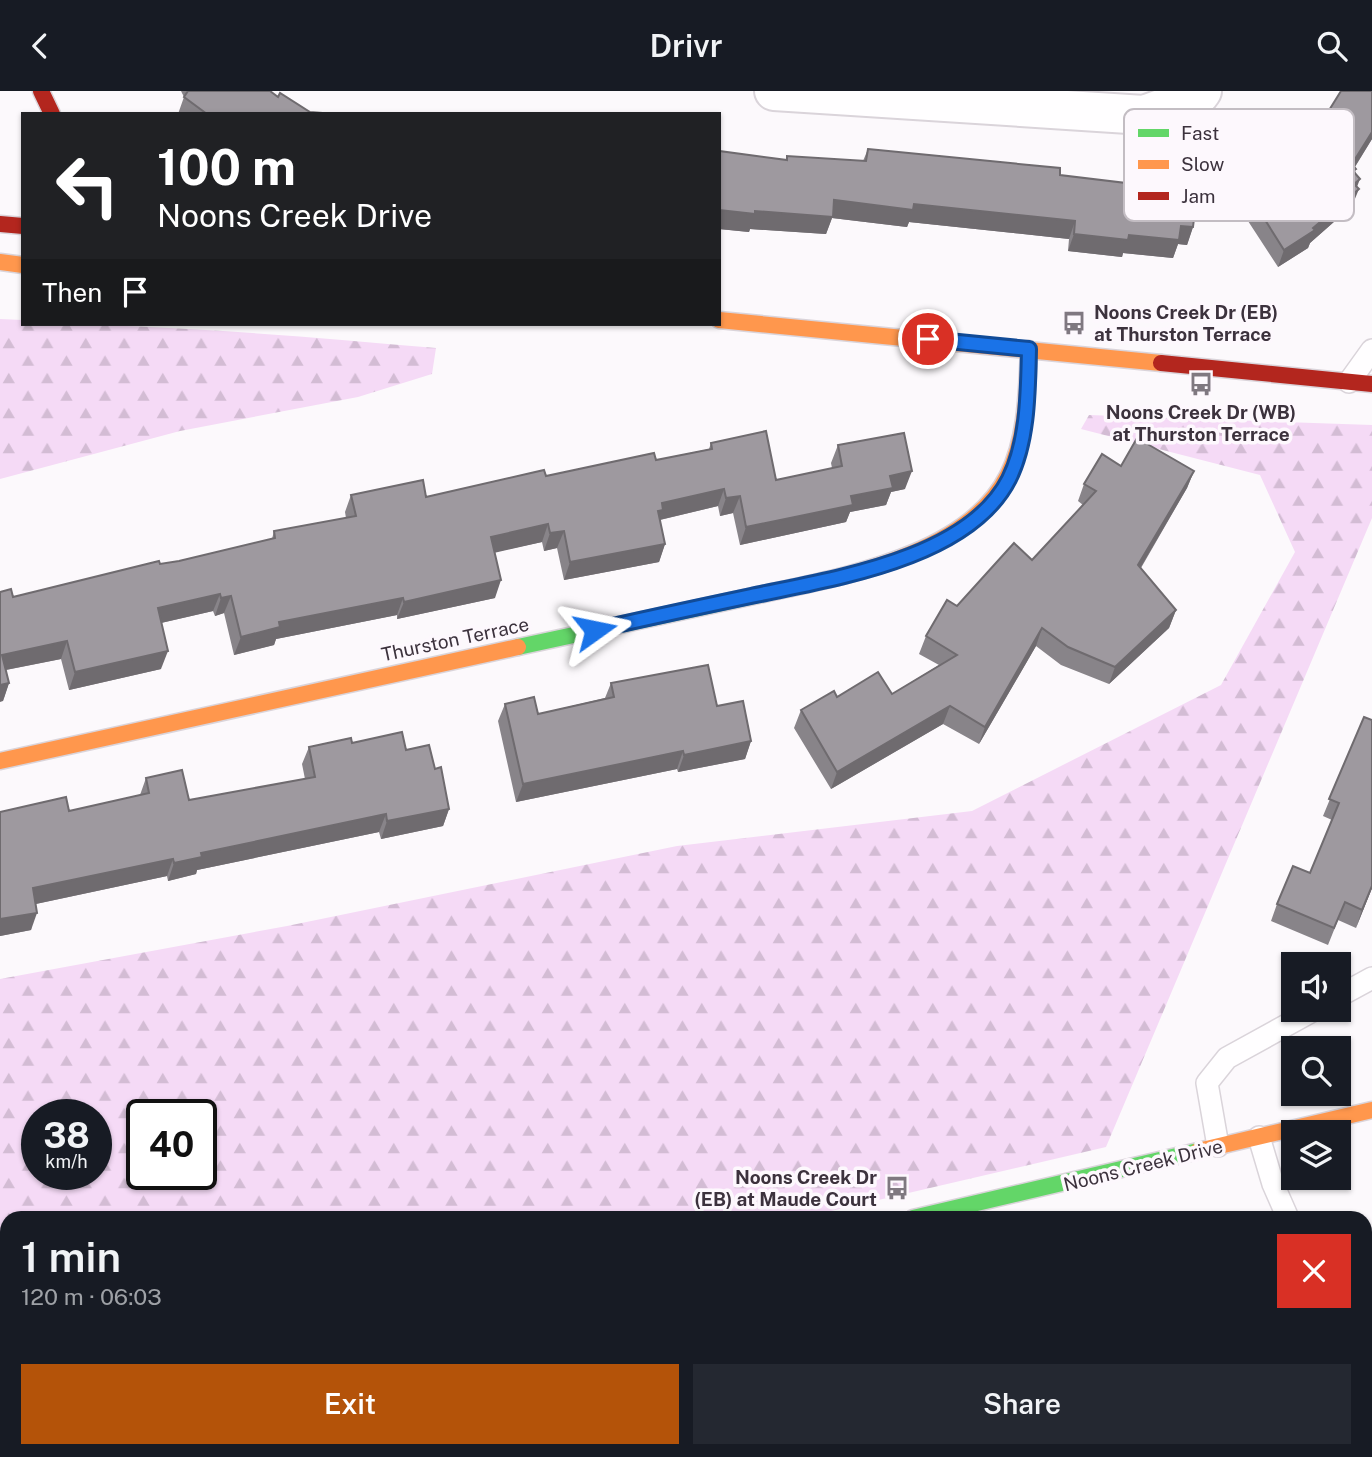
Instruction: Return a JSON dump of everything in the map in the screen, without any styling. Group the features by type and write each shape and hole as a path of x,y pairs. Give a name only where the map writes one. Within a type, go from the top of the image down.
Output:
{"street":[{"path":"41,91 51,112"},
{"path":"774,91 1124,114"},
{"path":"1160,109 1199,95 1202,91"},
{"path":"0,224 21,226"},
{"path":"0,262 21,265"},
{"path":"721,320 1372,384"},
{"name":"Thurston Terrace","path":"0,761 853,574 920,551 975,518 996,498 1008,481 1022,437 1028,390 1029,349"},
{"name":"Noons Creek Drive","path":"979,1211 998,1209 1089,1180 1218,1146 1372,1110"}],"lane":[{"path":"1349,382 1372,350"},
{"path":"1351,989 1372,978"},
{"path":"1218,1146 1208,1083 1227,1058 1292,1022"},
{"path":"1259,1137 1273,1184 1285,1211"}],"green space":[{"path":"0,319 21,320 21,326 178,328 436,348 432,374 358,397 180,431 0,479"},
{"path":"1089,415 1372,425 1372,518 1106,1147 831,1211 0,1211 0,979 287,926 677,846 972,811 1221,685 1295,552 1260,475 1081,429"}],"building":[{"path":"188,91 270,91 278,97 280,93 310,112 204,112 184,97"},
{"path":"1341,91 1372,91 1372,132 1354,161 1354,109 1330,109"},
{"path":"868,149 1060,168 1060,175 1124,183 1124,221 1194,221 1193,227 1181,226 1179,240 1129,235 1128,240 1074,234 1075,221 914,204 913,210 834,200 833,217 721,210 721,151 787,160 787,156 866,161"},
{"path":"1354,172 1360,179 1354,184"},
{"path":"1266,221 1321,221 1313,228 1315,230 1284,250"},
{"path":"766,431 776,480 842,466 838,445 904,433 912,471 890,476 893,488 851,496 853,505 746,527 740,496 726,498 724,489 662,503 663,510 658,511 665,544 570,562 564,531 550,533 548,524 491,537 501,580 404,602 403,598 279,622 280,627 241,637 231,596 221,598 220,594 158,608 168,651 75,672 67,641 2,655 9,683 0,685 0,592 11,589 13,597 159,561 160,564 179,561 275,538 274,531 356,516 351,495 423,480 426,497 544,470 546,476 654,453 656,460 712,449 711,443"},
{"path":"1137,438 1194,471 1138,565 1176,610 1115,667 1068,647 1042,628 985,727 950,706 837,772 801,710 834,691 837,697 878,672 892,694 957,655 926,636 947,600 957,606 1014,543 1032,560 1096,491 1084,484 1102,454 1121,466"},
{"path":"708,665 717,706 743,701 751,741 684,755 683,751 523,784 505,704 534,697 538,714 614,697 611,683"},
{"path":"1364,717 1372,720 1372,886 1362,910 1345,902 1334,928 1277,904 1293,866 1310,873 1339,803 1329,799"},
{"path":"402,732 406,750 429,745 435,769 441,767 449,809 387,821 386,814 201,853 202,857 174,863 173,859 33,888 37,913 0,919 0,812 66,797 69,811 149,793 146,778 182,770 189,800 315,777 309,747 351,738 352,743"}],"traffic: fast":[{"path":"518,647 791,588"},
{"path":"943,1211 1198,1151"}],"traffic: slow":[{"path":"0,262 21,265"},
{"path":"721,320 1161,363"},
{"path":"791,588 851,574 913,553 943,539 969,521 991,500 1008,475 1019,445 1025,413 1029,349"},
{"path":"0,761 518,647"},
{"path":"1198,1151 1372,1110"}],"traffic: jam":[{"path":"41,91 51,112"},
{"path":"0,224 21,226"},
{"path":"1161,363 1372,384"}],"place":[{"name":"Noons Creek Dr (EB) at Thurston Terrace","path":"1074,323"},
{"name":"Noons Creek Dr (WB) at Thurston Terrace","path":"1201,384"},
{"name":"Noons Creek Dr (EB) at Maude Court","path":"897,1188"}],"route":[{"path":"595,630 853,574 920,551 948,537 975,518 996,498 1008,481 1016,462 1027,403 1029,349 928,339"}]}
